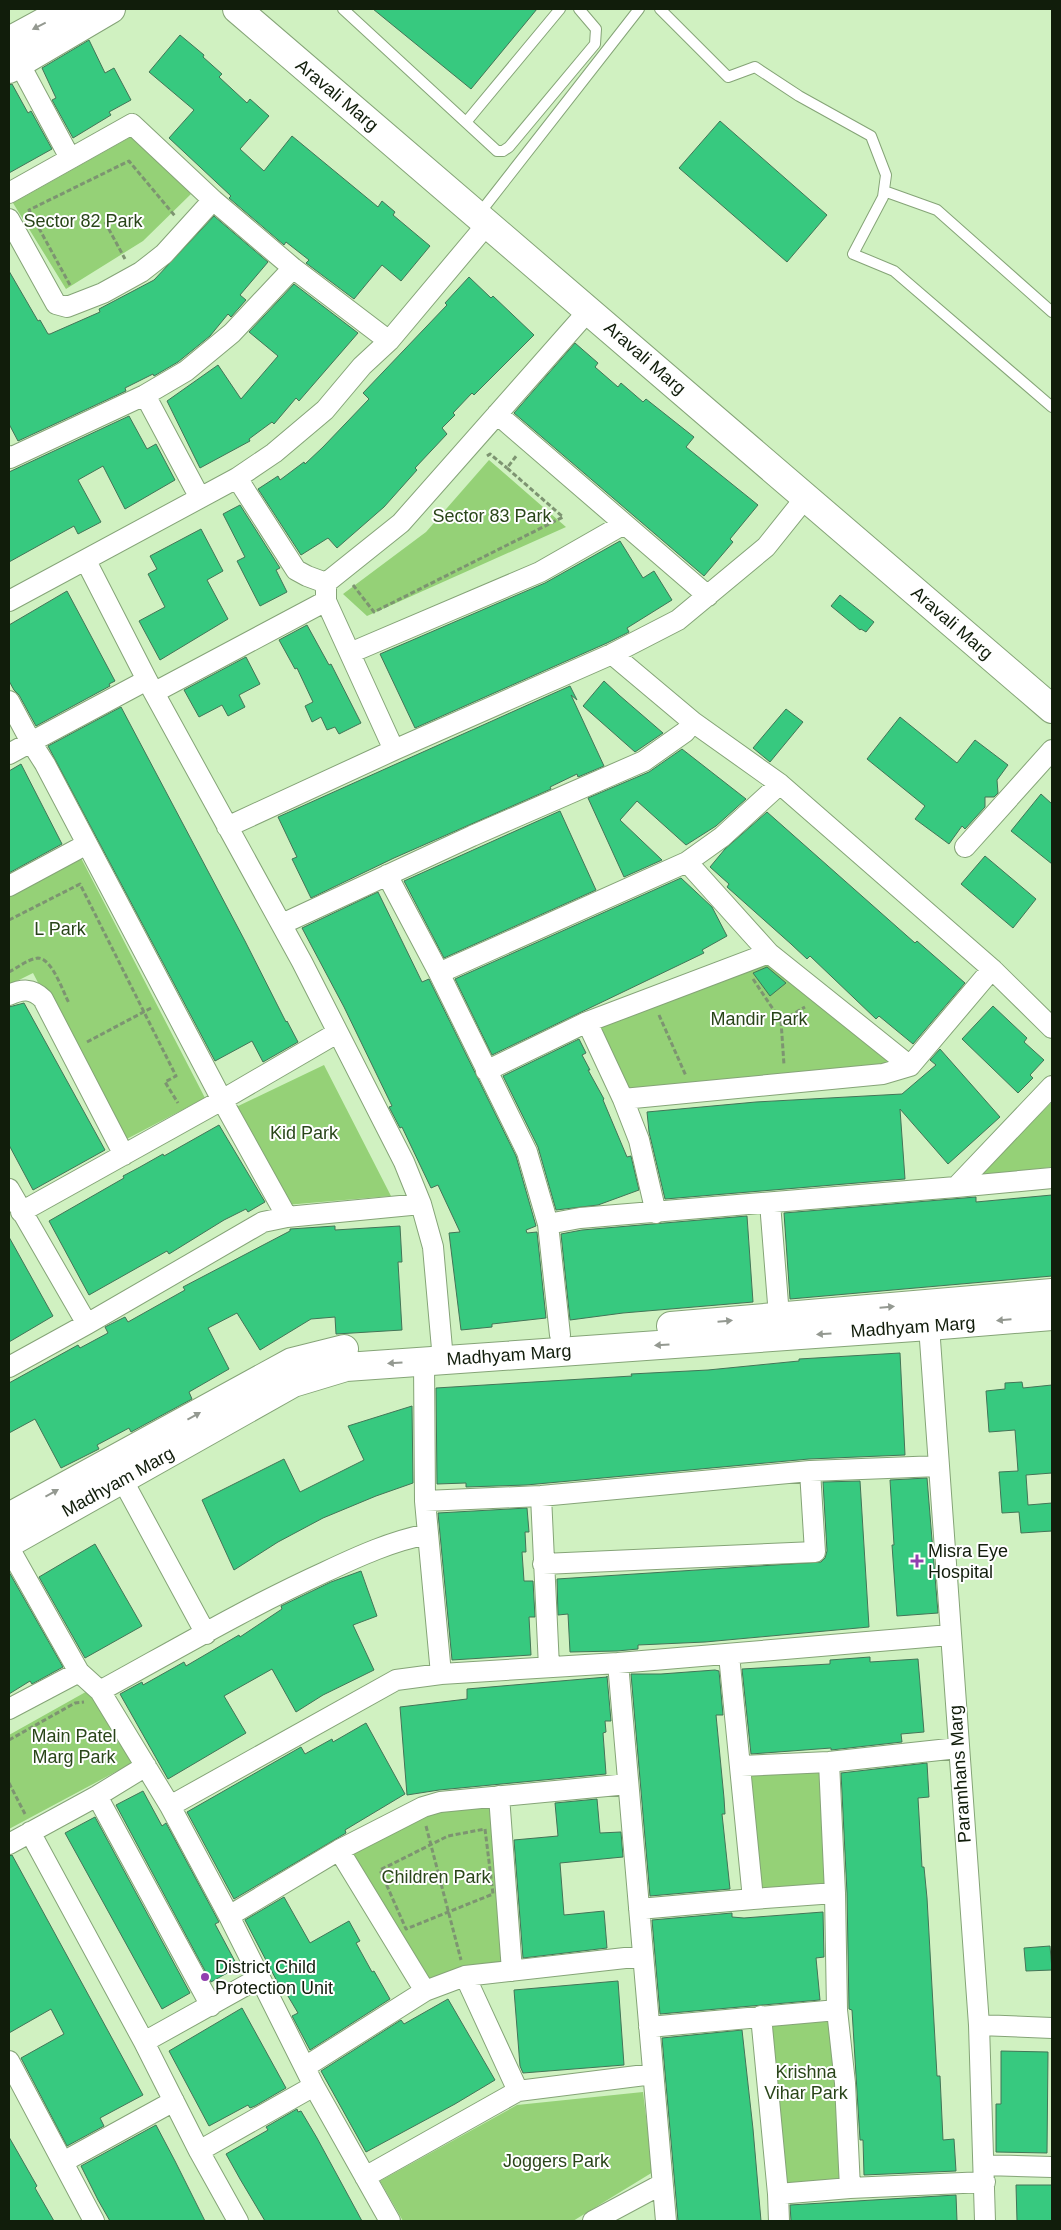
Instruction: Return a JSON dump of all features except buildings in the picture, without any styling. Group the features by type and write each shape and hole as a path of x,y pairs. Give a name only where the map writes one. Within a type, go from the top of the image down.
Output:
{"main road":[{"path":"12,58 68,9"},
{"path":"12,58 111,9"},
{"name":"Aravali Marg","path":"236,9 1052,709"},
{"name":"Madhyam Marg","path":"9,1543 293,1382 346,1367 560,1335 1052,1294"},
{"name":"Madhyam Marg","path":"9,1517 292,1362 342,1350 436,1354 929,1326 1052,1316"}],"street":[{"path":"12,58 70,158"},
{"path":"9,193 132,124 213,200 293,268 389,341"},
{"path":"9,219 56,304 67,307 103,293 134,267 164,254 213,200"},
{"path":"9,601 237,478 274,454 324,410 362,366 389,341 483,219"},
{"path":"9,456 10,458 145,395 186,372 232,334 293,268"},
{"path":"9,754 151,686 326,592 401,523 589,310"},
{"path":"145,395 200,498"},
{"path":"497,414 708,596"},
{"path":"237,478 296,570 307,576 326,592 350,652 394,750"},
{"path":"227,827 394,750 612,654 678,620 766,547 806,498"},
{"path":"350,652 540,572 624,524"},
{"path":"86,560 151,686 282,924 404,1162 421,1204 433,1247 436,1354 426,1502 441,1674"},
{"path":"612,654 693,722 780,784 992,969 1052,1028"},
{"path":"9,701 45,764 222,1100 287,1218"},
{"path":"282,924 387,875 644,761 685,732 693,722"},
{"path":"966,847 1052,750"},
{"path":"439,973 687,862 722,837 780,784"},
{"path":"9,886 87,844"},
{"path":"687,862 769,952 910,1066"},
{"path":"387,875 439,973 527,1152 548,1224 560,1335"},
{"path":"486,1071 587,1022 769,952"},
{"path":"623,1100 883,1074 910,1066 992,969"},
{"path":"9,995 19,990 28,990 36,992 42,999 124,1155"},
{"path":"587,1022 639,1140 656,1213"},
{"path":"21,1212 222,1100 337,1033"},
{"path":"956,1187 1052,1086"},
{"path":"548,1224 580,1218 1052,1178"},
{"path":"9,1189 87,1324"},
{"path":"770,1203 779,1316"},
{"path":"9,1367 263,1222 421,1204"},
{"name":"Paramhans Marg","path":"929,1326 979,2026 985,2174 984,2221"},
{"path":"426,1502 540,1496 810,1471 939,1466"},
{"path":"544,1564 815,1552 810,1471"},
{"path":"122,1479 206,1634"},
{"path":"540,1496 549,1667"},
{"path":"95,1698 280,1592 364,1554 404,1539 428,1534"},
{"path":"9,1548 95,1698 146,1766 170,1806 229,1916 314,2086 390,2221"},
{"path":"170,1806 396,1680 441,1674 729,1655 950,1635"},
{"path":"729,1655 753,1899"},
{"path":"618,1663 666,2221"},
{"path":"9,1709 79,1672"},
{"path":"740,1766 829,1762 958,1748"},
{"path":"829,1762 835,1893 837,2010 845,2084 850,2188"},
{"path":"9,1844 24,1822 97,1796 146,1766"},
{"path":"229,1916 339,1850 423,1807 440,1802 628,1784"},
{"path":"97,1796 211,2006"},
{"path":"499,1796 512,1971"},
{"path":"24,1822 144,2042 199,2151 238,2221"},
{"path":"339,1850 425,1991"},
{"path":"639,1909 835,1893"},
{"path":"305,2067 425,1991 465,1976 643,1956"},
{"path":"465,1976 518,2091"},
{"path":"144,2042 259,1978"},
{"path":"648,2027 837,2010"},
{"path":"761,2016 779,2221"},
{"path":"979,2026 1052,2028"},
{"path":"9,2061 94,2221"},
{"path":"365,2177 518,2091 653,2074"},
{"path":"199,2151 314,2086"},
{"path":"63,2162 174,2101"},
{"path":"778,2194 1052,2167"},
{"path":"593,2221 662,2184"}],"lane":[{"path":"343,9 497,150 503,151 509,148 596,44 596,29 578,9"},
{"path":"467,121 560,9"},
{"path":"483,219 639,9"},
{"path":"660,9 728,77 755,67 799,96 871,136 886,175 884,191 872,220 852,254 894,271 1052,407"},
{"path":"884,191 937,210 1052,312"}],"path":[{"path":"74,291 29,210 129,161 176,217 169,223"},
{"path":"105,222 134,267"},
{"path":"120,266 134,267"},
{"path":"507,468 528,441"},
{"path":"359,578 352,584 374,612 563,517 490,454 483,461"},
{"path":"9,920 80,884 176,1076 165,1082 179,1105 172,1110"},
{"path":"9,972 38,958 45,960 50,965 71,1008"},
{"path":"750,975 781,1021 785,1070"},
{"path":"781,1021 823,996"},
{"path":"88,1042 143,1012"},
{"path":"658,1012 694,1093"},
{"path":"83,1033 92,1050"},
{"path":"9,1740 75,1703 95,1698"},
{"path":"9,1784 24,1822 34,1811"},
{"path":"425,1822 465,1976"},
{"path":"485,1829 493,1894 448,1912 406,1928 380,1870 448,1836 485,1829"}],"green space":[{"name":"Sector 82 Park","path":"134,135 191,194 143,241 66,289 13,203"},
{"name":"Sector 83 Park","path":"489,460 566,527 367,616 343,594 426,532"},
{"name":"L Park","path":"81,858 205,1098 121,1142 33,973 9,985 9,896"},
{"name":"Mandir Park","path":"769,953 910,1066 623,1099 587,1022"},
{"name":"Kid Park","path":"324,1065 391,1196 286,1205 234,1108"},
{"path":"1052,1102 1052,1167 978,1176"},
{"name":"Main Patel Marg Park","path":"91,1689 136,1761 9,1829 9,1735"},
{"path":"829,1762 831,1892 752,1896 741,1772"},
{"name":"Children Park","path":"499,1796 512,1971 425,1991 339,1850 423,1807"},
{"name":"Krishna Vihar Park","path":"831,2019 842,2180 783,2184 771,2023"},
{"name":"Joggers Park","path":"643,2092 653,2172 573,2221 403,2221 380,2181 517,2105"}],"place":[{"name":"Misra Eye Hospital","path":"917,1561"},
{"name":"District Child Protection Unit","path":"205,1977"}]}
